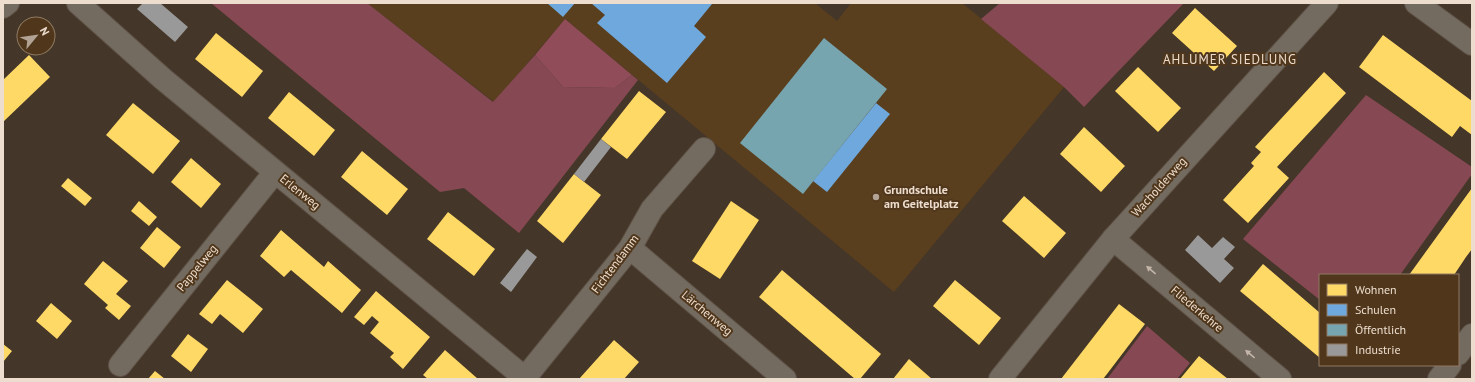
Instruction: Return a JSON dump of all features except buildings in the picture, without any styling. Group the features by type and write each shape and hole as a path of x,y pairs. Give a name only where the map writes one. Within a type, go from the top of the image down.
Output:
{"street":[{"path":"3,7 8,3"},
{"name":"Erlenweg","path":"78,3 163,78 524,378"},
{"name":"Wacholderweg","path":"1000,379 1113,239 1327,3"},
{"path":"1416,3 1472,44"},
{"name":"Fichtendamm","path":"524,378 630,248 652,209 704,149"},
{"name":"Pappelweg","path":"120,365 275,172"},
{"name":"Fliederkehre","path":"1113,239 1280,379"},
{"name":"Lärchenweg","path":"630,248 785,379"},
{"path":"1459,353 1472,335"},
{"path":"1439,379 1449,366"}],"shaded area":[{"path":"211,3 367,3 493,102 535,55 563,87 615,88 632,75 638,80 519,233 464,188 440,192"},
{"name":"Grundschule am Geitelplatz","path":"367,3 815,3 837,21 851,3 962,3 1064,87 894,292 565,19 494,102"},
{"path":"1000,3 1184,3 1084,107 1064,87 981,19"},
{"path":"565,19 632,75 615,88 563,87 535,55"},
{"path":"1366,95 1472,167 1472,174 1401,274 1319,274 1319,299 1243,239"},
{"path":"1147,326 1190,363 1177,379 1107,379"}],"place":[{"name":"Grundschule am Geitelplatz","path":"876,197"}],"district":[{"name":"AHLUMER SIEDLUNG","path":"1230,59"}]}
